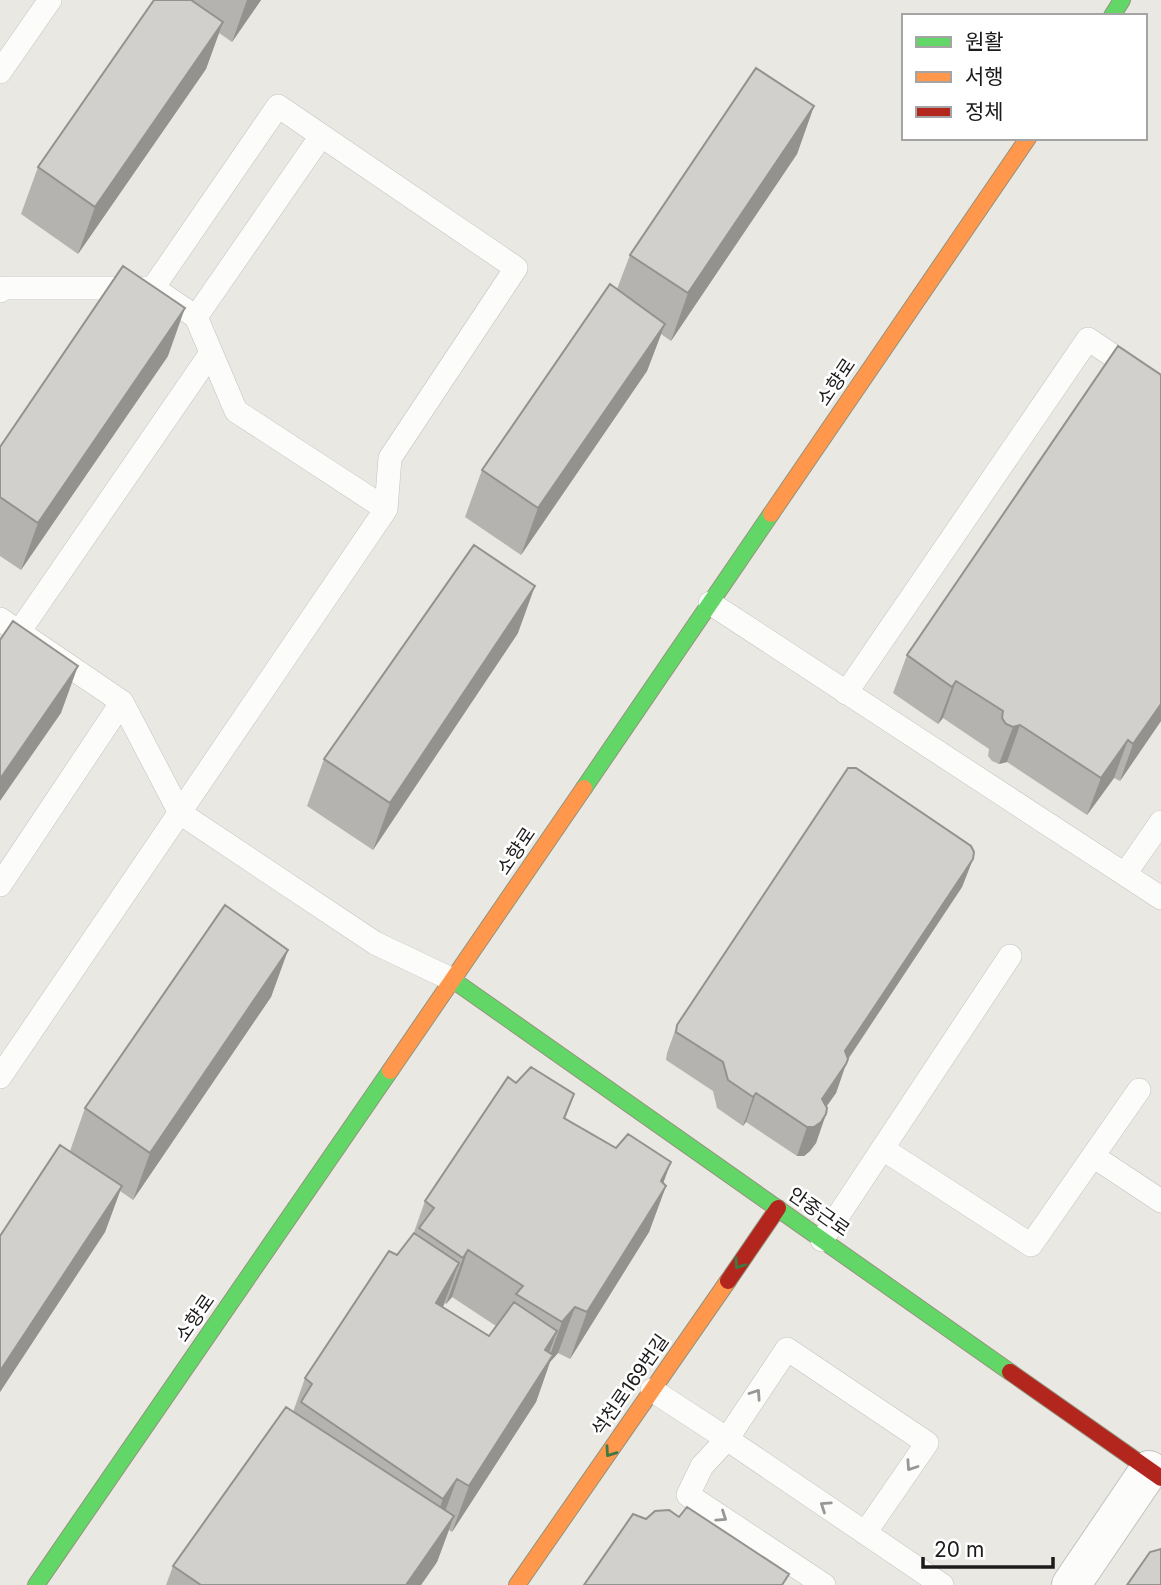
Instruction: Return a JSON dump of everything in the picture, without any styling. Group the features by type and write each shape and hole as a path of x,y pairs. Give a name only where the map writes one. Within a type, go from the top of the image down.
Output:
{"street":[{"name":"소향로","path":"36,1585 1027,140"},
{"name":"안중근로","path":"453,980 1155,1474"},
{"name":"석천로169번길","path":"517,1585 778,1208"},
{"path":"1071,1585 1155,1474"}],"lane":[{"path":"0,72 50,0"},
{"path":"0,1077 386,509 390,458 516,268 278,106 153,288"},
{"path":"196,317 321,136"},
{"path":"1,288 153,288 196,317 236,411 386,509"},
{"path":"846,692 1088,339 1161,388"},
{"path":"211,353 10,626 122,702 180,813 375,943 453,980"},
{"path":"710,604 1161,898"},
{"path":"0,885 122,702"},
{"path":"1125,874 1161,822"},
{"path":"822,1240 1010,956"},
{"path":"883,1149 1031,1245 1139,1090"},
{"path":"1093,1156 1157,1191"},
{"path":"824,1585 688,1495 702,1465 726,1438 787,1349 927,1443 865,1533"},
{"path":"652,1390 942,1585"}],"building":[{"path":"154,0 191,0 223,22 95,207 38,167"},
{"path":"756,68 814,106 688,293 630,255"},
{"path":"123,266 185,308 38,523 0,497 0,447"},
{"path":"610,284 665,324 538,508 482,470"},
{"path":"1118,346 1161,375 1161,704 1133,744 1128,740 1101,778 1020,725 1013,727 1006,724 1002,718 1003,711 956,681 952,687 907,655"},
{"path":"474,545 535,586 390,803 324,759"},
{"path":"13,621 78,666 0,779 0,640"},
{"path":"848,768 856,768 971,846 974,852 973,859 845,1051 848,1059 846,1064 822,1099 827,1108 826,1114 814,1127 807,1127 756,1093 753,1097 728,1080 723,1062 676,1032 677,1025"},
{"path":"225,905 288,950 150,1153 85,1108"},
{"path":"531,1067 574,1094 564,1118 616,1148 628,1134 671,1162 661,1181 666,1186 587,1312 575,1307 562,1322 516,1294 523,1286 468,1250 463,1258 419,1228 434,1208 425,1201 508,1077 516,1083"},
{"path":"60,1145 122,1186 0,1371 0,1236"},
{"path":"414,1233 459,1263 436,1303 489,1336 514,1302 557,1331 545,1350 553,1355 469,1486 457,1479 443,1499 301,1402 312,1384 305,1378 389,1251 397,1255"},
{"path":"286,1407 454,1516 406,1585 201,1585 173,1566"},
{"path":"687,1507 789,1574 782,1585 584,1585 633,1514 646,1519 655,1511 669,1510 679,1517"},
{"path":"1161,1549 1161,1585 1127,1585 1150,1552"}],"traffic: fast":[{"path":"1113,14 1122,0"},
{"path":"584,788 771,514"},
{"path":"453,980 1010,1372"},
{"path":"36,1585 390,1071"}],"traffic: slow":[{"path":"771,514 1027,140"},
{"path":"390,1071 584,788"},
{"path":"517,1585 728,1281"}],"traffic: jam":[{"path":"728,1281 778,1208"},
{"path":"1010,1372 1161,1478"}]}
